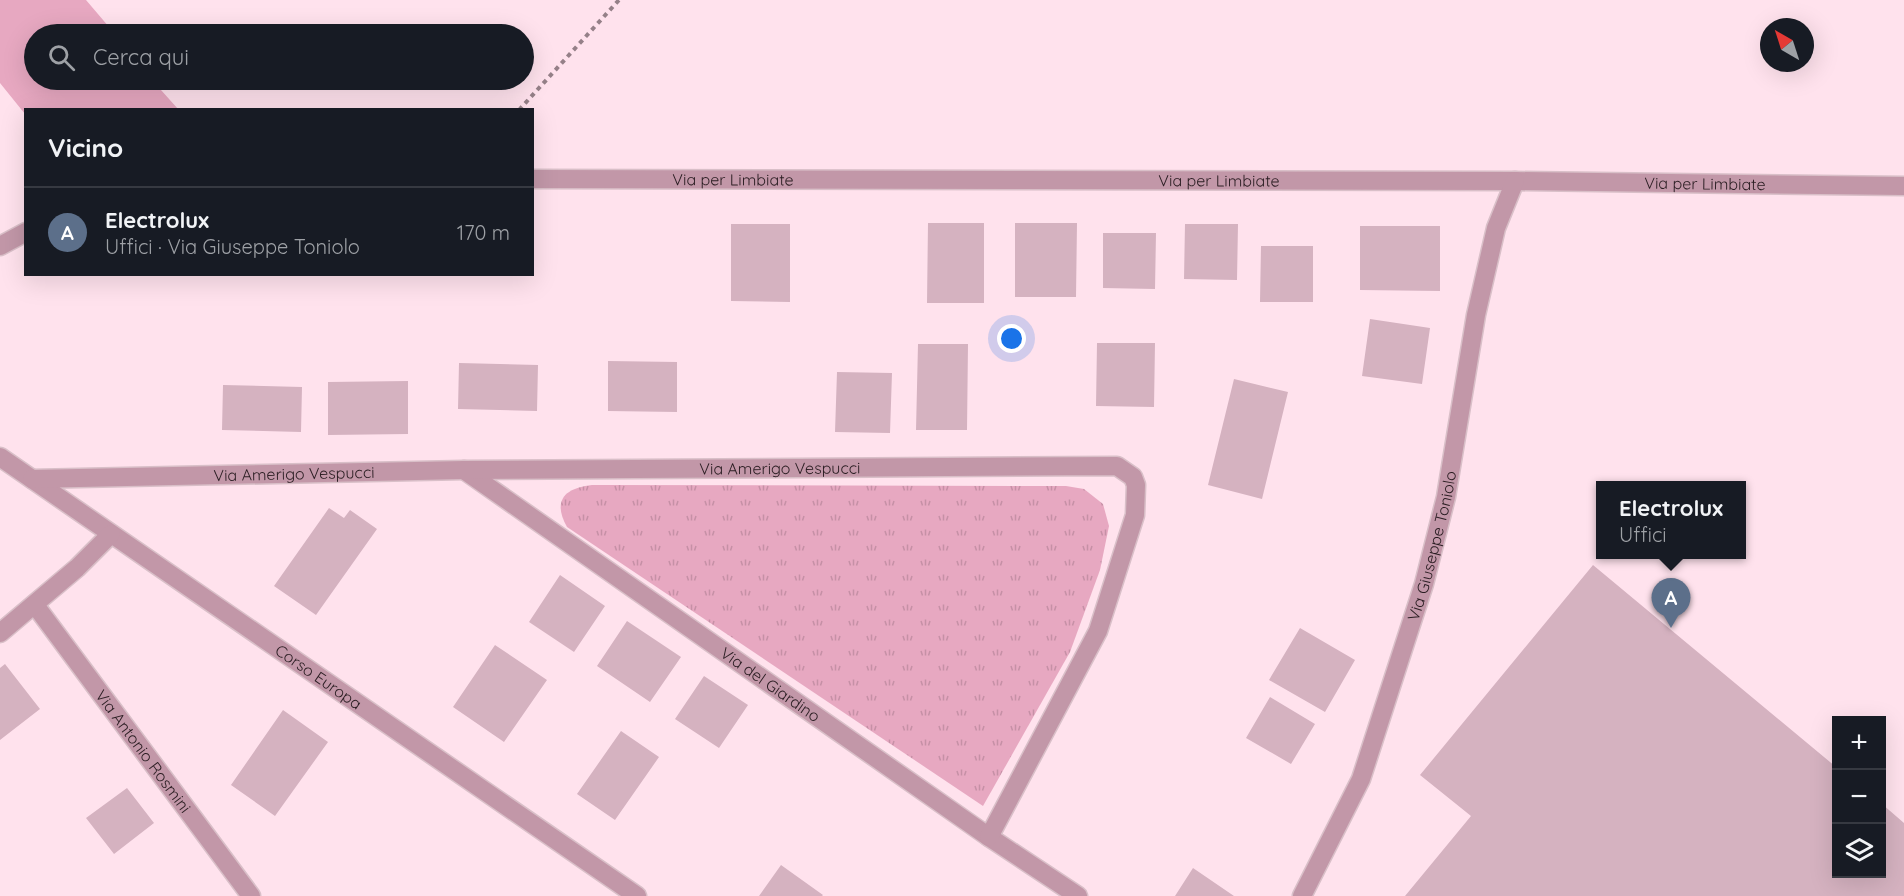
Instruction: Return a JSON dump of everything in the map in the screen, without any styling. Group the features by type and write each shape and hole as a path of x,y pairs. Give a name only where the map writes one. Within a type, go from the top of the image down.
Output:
{"street":[{"name":"Via per Limbiate","path":"534,179 1515,181 1904,186"},
{"name":"Via Giuseppe Toniolo","path":"1302,896 1361,779 1424,584 1446,497 1483,282 1496,228 1515,181"},
{"path":"0,246 24,233"},
{"name":"Corso Europa","path":"0,457 637,896"},
{"name":"Via Amerigo Vespucci","path":"32,479 465,470 1117,466 1125,470 1136,485 1135,515 1098,632 989,837"},
{"name":"Via del Giardino","path":"465,470 989,837 1078,896"},
{"path":"0,633 77,568 111,534"},
{"name":"Via Antonio Rosmini","path":"35,605 251,896"}],"path":[{"path":"521,108 619,0"}],"green space":[{"path":"0,0 86,0 106,24 24,24 24,90 161,90 177,108 24,108 24,113 0,83"},
{"path":"592,485 1066,486 1084,489 1103,504 1109,526 1100,570 1070,652 983,806 567,527 561,509 564,497 575,489"}],"building":[{"path":"928,223 984,223 984,303 927,303"},
{"path":"1015,223 1077,223 1076,297 1015,297"},
{"path":"731,224 790,224 790,302 731,301"},
{"path":"1185,224 1238,224 1237,280 1184,279"},
{"path":"1360,226 1440,226 1440,291 1360,290"},
{"path":"1103,233 1156,233 1155,289 1103,288"},
{"path":"1261,246 1313,246 1313,302 1260,302"},
{"path":"1370,319 1430,328 1422,384 1362,376"},
{"path":"1097,343 1155,343 1154,407 1096,406"},
{"path":"918,344 968,344 967,430 916,430"},
{"path":"608,361 677,362 677,412 608,411"},
{"path":"459,363 538,365 537,411 458,409"},
{"path":"837,372 892,373 890,433 835,432"},
{"path":"1234,379 1288,392 1262,499 1208,485"},
{"path":"408,381 408,434 328,435 328,382"},
{"path":"223,385 302,387 301,432 222,430"},
{"path":"329,508 344,518 350,510 377,529 316,615 274,586"},
{"path":"1593,565 1832,764 1832,878 1886,878 1886,807 1904,823 1904,896 1405,896 1471,816 1420,775"},
{"path":"560,575 605,606 574,652 529,622"},
{"path":"627,621 681,657 650,702 597,666"},
{"path":"1300,628 1355,660 1325,712 1269,680"},
{"path":"495,645 547,680 504,742 453,707"},
{"path":"5,664 40,709 0,740 0,668"},
{"path":"704,676 748,705 719,748 675,719"},
{"path":"1270,697 1315,724 1291,764 1246,738"},
{"path":"283,710 328,742 275,816 231,785"},
{"path":"621,731 659,757 615,820 577,794"},
{"path":"127,788 154,823 114,854 86,818"},
{"path":"781,865 823,895 759,896"},
{"path":"1193,868 1234,896 1175,896"}],"place":[{"name":"Electrolux","path":"1671,628"}]}
